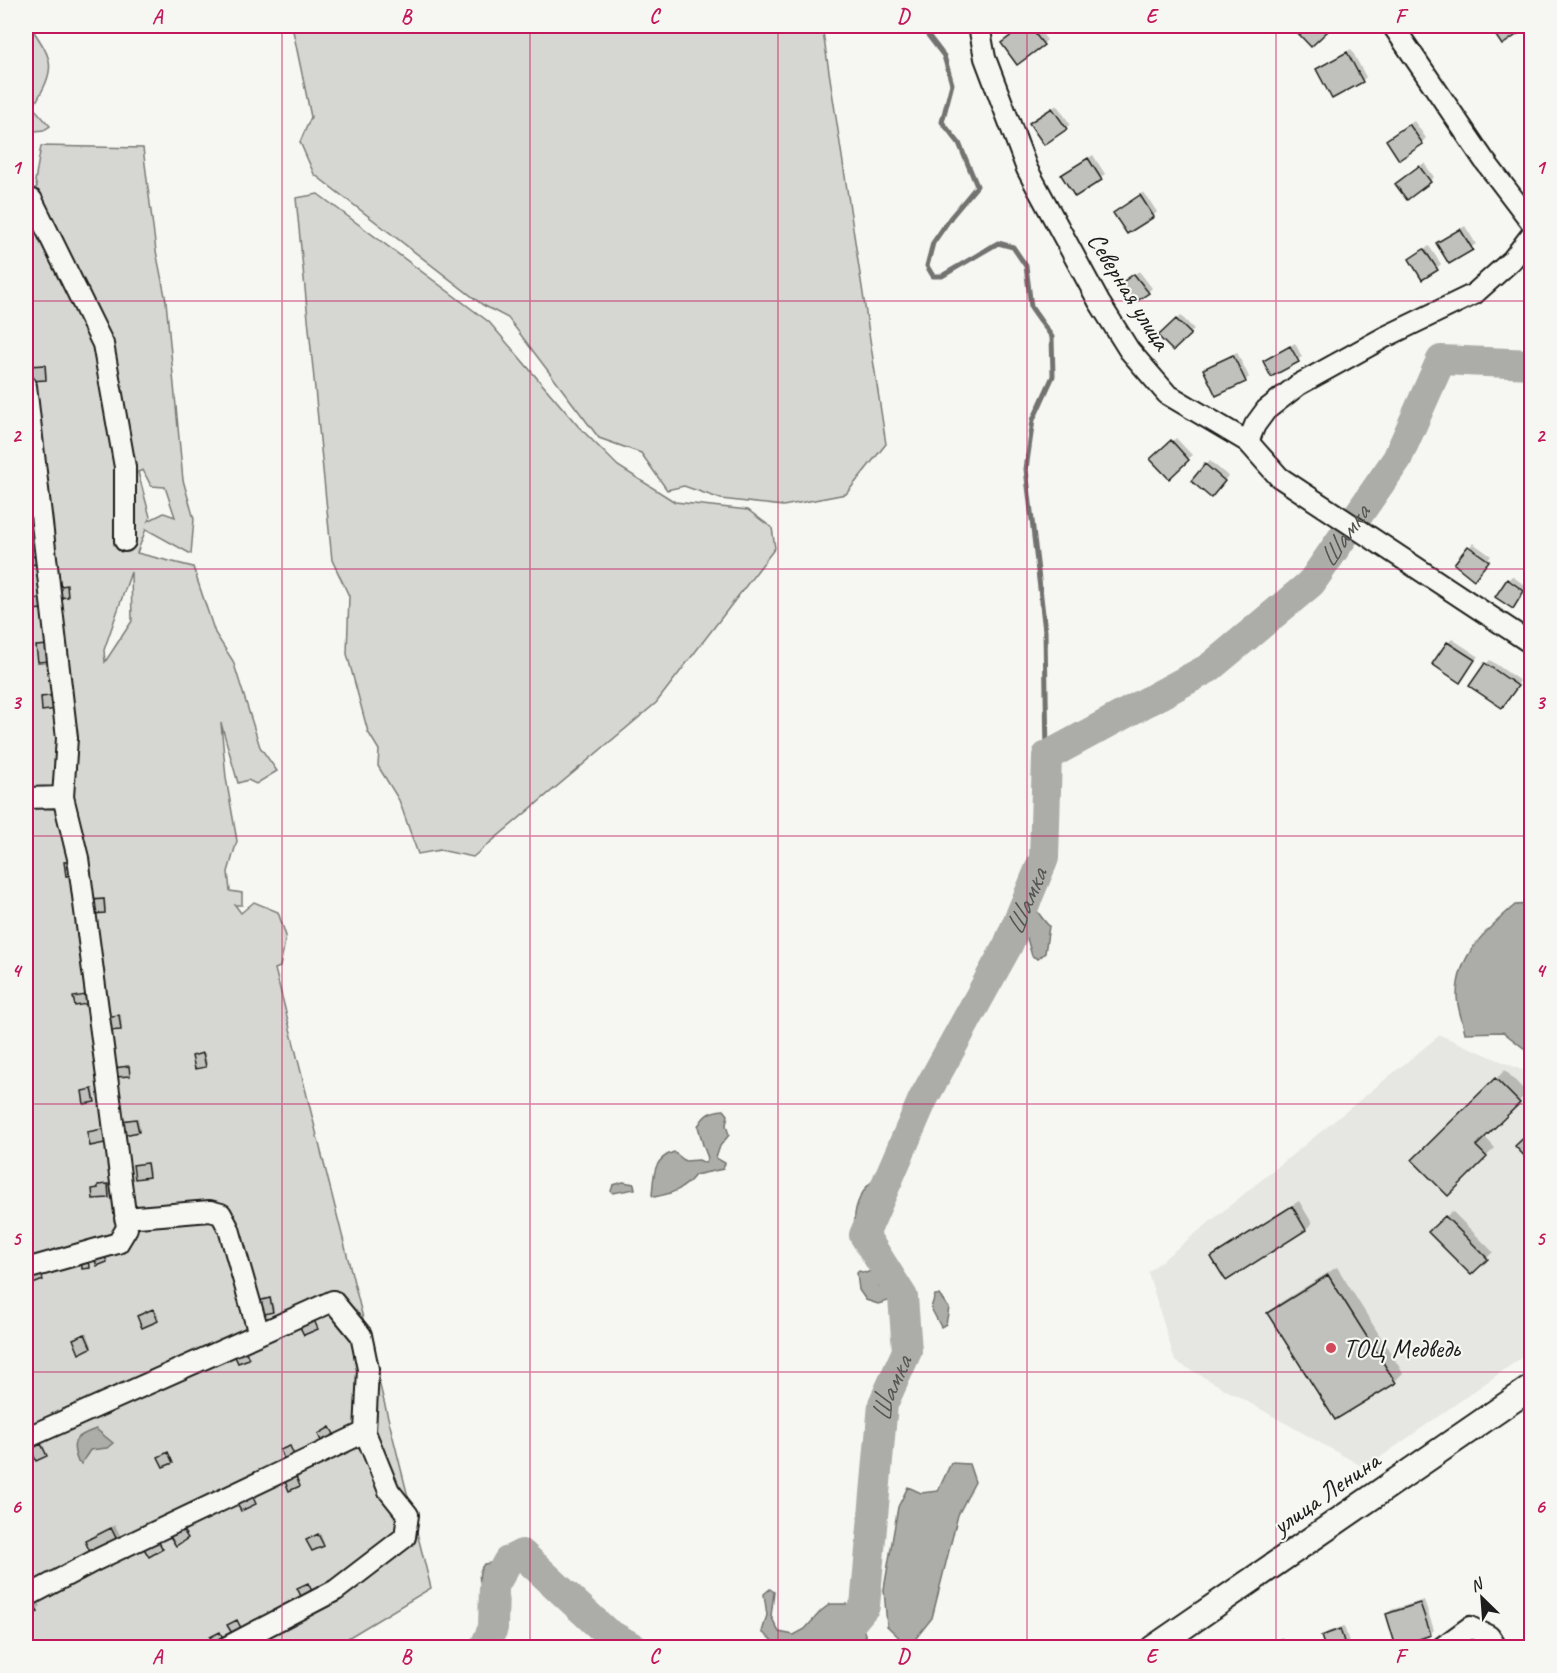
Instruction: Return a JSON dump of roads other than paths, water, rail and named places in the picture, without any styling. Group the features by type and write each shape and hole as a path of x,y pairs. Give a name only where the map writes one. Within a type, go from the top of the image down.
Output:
{"main road":[{"name":"улица Ленина","path":"1153,1647 1532,1387"}],"street":[{"name":"Северная улица","path":"979,26 985,58 1027,168 1099,302 1129,350 1167,394 1248,442 1279,477 1532,644"},
{"path":"1393,26 1484,160 1532,223"},
{"path":"26,200 32,200 103,344 125,467 125,541"},
{"path":"1248,442 1255,425 1266,410 1298,385 1385,337 1474,294 1512,260 1532,234"},
{"path":"26,386 67,738 63,797 78,858 127,1228 118,1243 26,1269"},
{"path":"26,798 63,797"},
{"path":"125,1218 210,1211 221,1214 229,1229 259,1334"},
{"path":"26,1438 333,1301 361,1335 368,1369 365,1432 389,1491 408,1515 405,1537 336,1590 225,1647"},
{"path":"26,1597 94,1561 365,1432"},
{"path":"1441,1647 1470,1627 1489,1636 1497,1647"}],"water":[{"path":"1023,895 1049,926 1045,953 1038,959 1032,956 1025,931 1029,914 1018,903"},
{"path":"1532,904 1531,1050 1525,1049 1503,1032 1465,1033 1457,996 1462,968 1475,944 1515,905"},
{"path":"724,1110 728,1115 726,1125 729,1135 720,1146 716,1158 725,1163 723,1169 695,1175 677,1190 654,1197 652,1195 654,1175 658,1164 667,1155 674,1152 685,1161 699,1160 705,1163 708,1158 698,1126 708,1114"},
{"path":"883,1176 888,1185 880,1198 869,1207 860,1229 855,1225 855,1218 861,1196 870,1184"},
{"path":"623,1182 634,1184 635,1189 613,1193 611,1191 613,1185"},
{"path":"873,1270 879,1286 895,1299 878,1304 866,1300 859,1290 857,1273"},
{"path":"935,1295 939,1295 949,1308 946,1324 941,1327 931,1308"},
{"path":"96,1429 113,1443 107,1448 90,1450 81,1464 75,1455 74,1444 83,1434"},
{"path":"951,1463 969,1464 975,1482 958,1515 932,1618 909,1647 887,1626 884,1589 898,1507 908,1487 921,1493 938,1491"},
{"path":"491,1563 500,1572 492,1587 494,1594 506,1602 504,1623 494,1631 494,1611 482,1588 479,1576 484,1564"},
{"path":"770,1589 774,1592 771,1616 779,1632 794,1635 805,1629 830,1604 847,1604 864,1630 866,1647 780,1647 762,1632 767,1615 764,1594"}],"waterway":[{"path":"921,26 944,56 952,84 942,122 959,143 977,186 933,243 927,266 933,276 942,276 998,243 1013,247 1026,266 1031,307 1052,337 1053,376 1033,420 1026,469 1045,631 1047,756"},
{"name":"Шамка","path":"830,1648 865,1606 883,1404 907,1351 903,1297 864,1235 923,1099 1008,945 1044,858 1047,756 1209,668 1311,583 1397,459 1441,360 1532,364"},
{"name":"Шамка","path":"484,1648 493,1628 494,1586 508,1561 522,1554 606,1632 634,1648"}],"place":[{"name":"ТОЦ Медведь","path":"1331,1348"}]}
